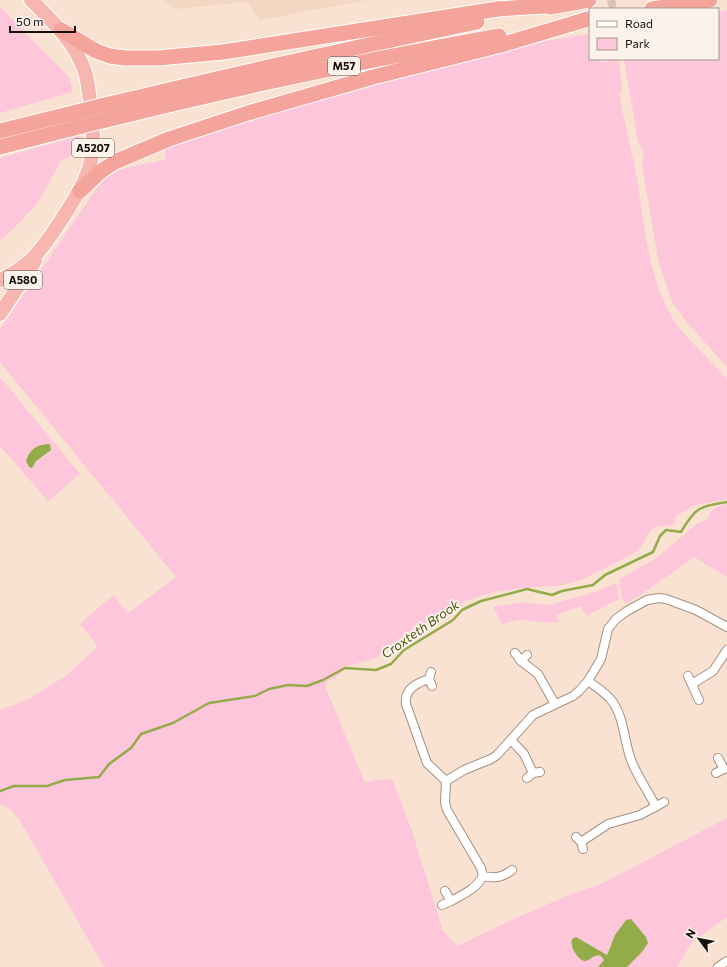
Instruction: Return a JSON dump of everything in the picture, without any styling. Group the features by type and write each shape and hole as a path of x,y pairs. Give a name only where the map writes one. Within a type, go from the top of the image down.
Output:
{"highway":[{"name":"A5207","path":"0,280 23,267 44,246 80,191 89,168 93,147 89,91 86,74 79,58 61,30 31,0"},
{"name":"M57","path":"0,131 228,76 375,43 589,0"},
{"path":"658,8 710,0"},
{"path":"61,30 96,51 110,56 125,58 158,58 223,52 498,9 559,5"},
{"path":"80,191 101,171 117,161 169,139 248,113 373,77 501,45 589,19"},
{"name":"M57","path":"0,147 185,101 378,58 589,19"},
{"name":"A580","path":"0,314 44,246"}],"street":[{"path":"446,781 470,766 491,759 497,755 533,715 573,696 579,691 588,681 601,659 608,629 623,613 647,600 659,598 675,601 696,610 727,627"},
{"path":"699,700 690,680 713,671 727,650"},
{"path":"515,653 524,658 538,674 555,704"},
{"path":"431,679 419,682 409,691 406,694 406,704 427,763 446,781 445,802 447,810 481,868 483,876 475,888 442,905"},
{"path":"588,681 607,696 615,706 632,761 656,807"},
{"path":"511,740 524,754 533,774"},
{"path":"716,773 726,769 718,758"},
{"path":"580,842 608,824 640,815 664,802"},
{"path":"483,876 495,878 501,877 513,869"},
{"path":"445,891 451,901"},
{"path":"718,967 727,961"}],"shaded area":[{"path":"164,0 367,0 260,20 247,2 175,9"},
{"path":"50,444 51,450 36,461 32,468 29,467 26,461 32,450 41,445"},
{"path":"631,919 646,937 648,943 642,952 627,967 598,967 604,960 602,957 598,955 584,961 581,960 575,953 572,947 572,939 576,937 607,955 615,935 626,920"}],"green space":[{"path":"0,7 69,77 73,92 0,113"},
{"path":"727,10 727,367 686,321 671,300 658,259 642,165 643,153 638,142 624,60 719,60 719,12"},
{"path":"589,34 589,60 609,62 609,60 619,60 622,91 619,93 635,168 645,233 658,286 673,319 692,343 727,380 727,499 695,505 677,515 673,525 656,527 651,530 638,551 582,580 558,586 522,588 494,592 465,601 397,646 384,652 376,658 345,667 338,676 328,681 325,686 365,783 375,780 392,779 412,831 443,931 458,946 509,921 569,895 601,884 727,818 727,917 692,942 677,967 627,967 628,965 610,944 607,955 578,938 585,961 598,955 604,959 603,963 598,967 104,967 19,819 10,809 0,804 0,710 29,699 67,675 97,647 80,624 113,595 128,613 176,577 0,362 0,329 102,181 111,172 166,159 164,144 429,69 551,40"},
{"path":"81,135 80,147 73,155 61,161 37,204 7,235 0,240 0,158"},
{"path":"0,377 80,474 48,501 0,446","holes":["47,444 51,450 36,461 32,468 29,467 26,461 33,449"]},
{"path":"727,504 727,577 694,557 626,604 622,597 619,580 656,558 697,524 707,519 714,508"},
{"path":"616,583 619,599 586,616 581,606 556,615 559,622 552,623 519,620 502,624 493,607 525,602 549,605 595,592"}],"waterway":[{"name":"Croxteth Brook","path":"0,791 14,786 47,786 65,780 99,777 109,764 131,748 141,734 173,723 209,703 255,696 269,689 288,685 307,686 323,680 345,668 376,670 391,664 404,650 453,620 462,610 481,601 527,589 552,595 562,591 593,585 605,575 653,552 660,536 666,530 681,532 694,513 704,507 727,502"}],"tunnel":[{"path":"611,0 613,8"}]}
